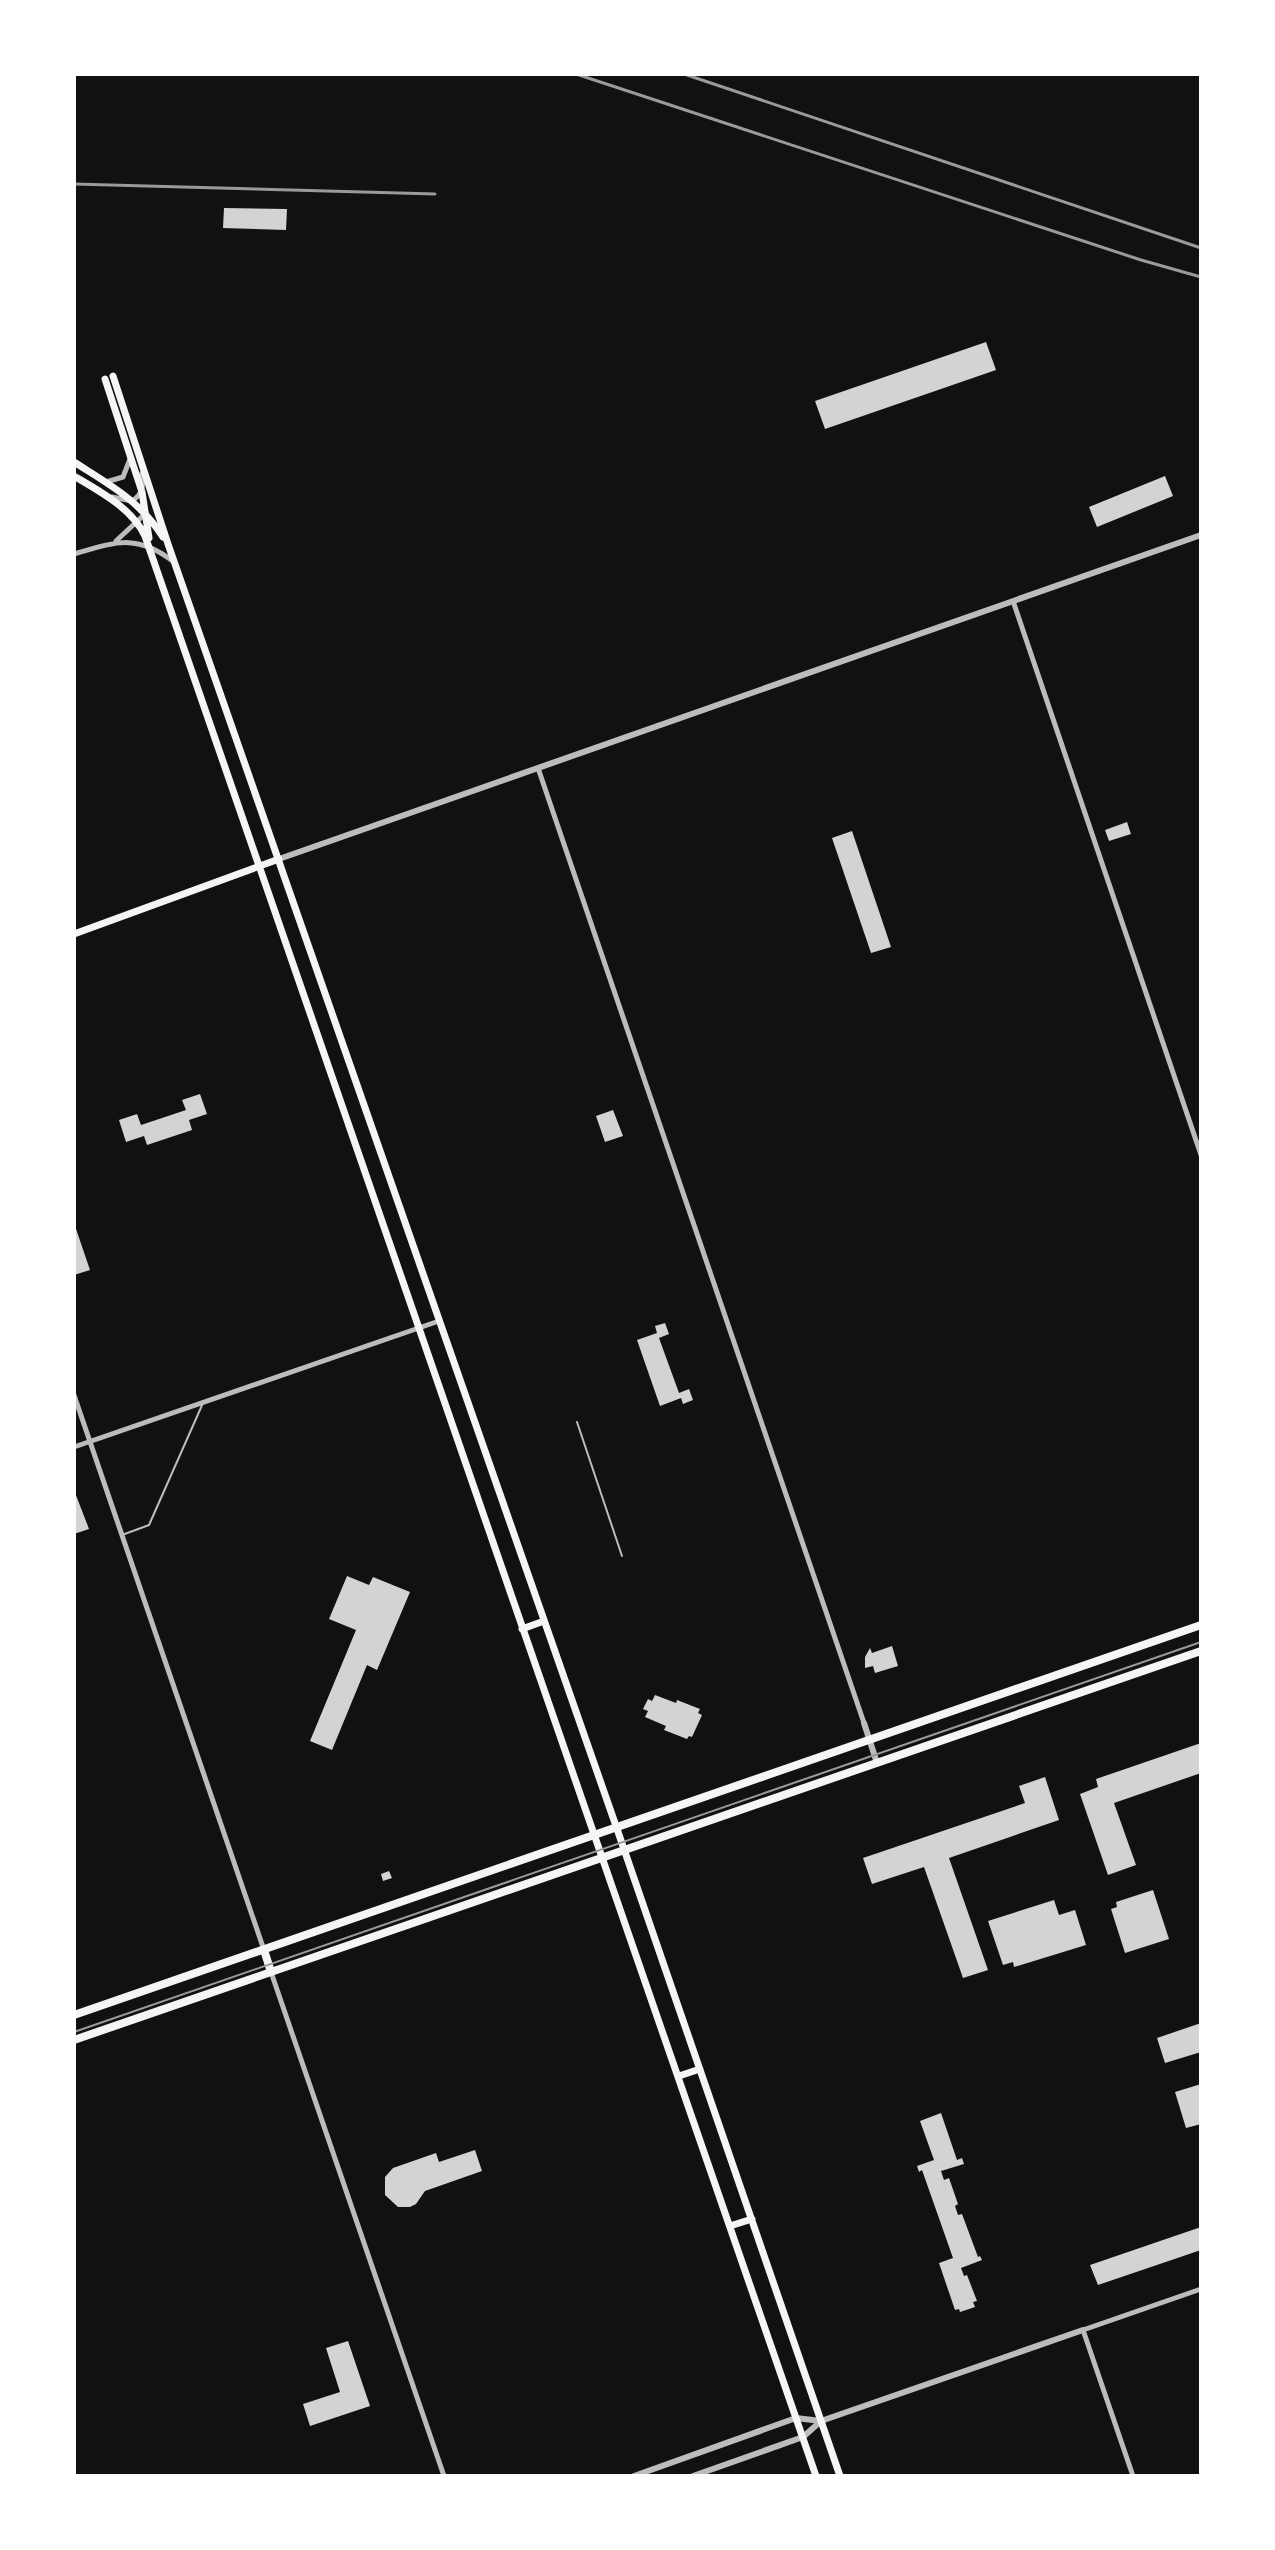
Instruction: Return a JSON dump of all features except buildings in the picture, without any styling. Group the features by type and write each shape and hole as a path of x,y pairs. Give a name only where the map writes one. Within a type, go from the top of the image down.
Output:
{"highway":[{"path":"74,2015 1201,1625"},
{"path":"75,2038 1201,1651"},
{"path":"264,1950 271,1972"}],"main road":[{"path":"149,549 142,492 109,377 142,463 840,2476"},
{"path":"74,462 146,513 168,544"},
{"path":"74,476 123,508 137,523 149,549 816,2476"},
{"path":"74,934 279,859"},
{"path":"522,1629 544,1621"},
{"path":"679,2076 700,2069"},
{"path":"730,2226 752,2219"}],"street":[{"path":"106,482 123,477 129,469 131,458"},
{"path":"100,492 132,501 142,492 142,463"},
{"path":"115,541 146,513"},
{"path":"279,859 1201,535"},
{"path":"74,554 115,541 131,542 174,562"},
{"path":"1013,601 1201,1155"},
{"path":"538,768 877,1763"},
{"path":"74,1447 439,1321"},
{"path":"74,1395 264,1950"},
{"path":"271,1972 444,2476"},
{"path":"693,2476 803,2437 821,2421 1201,2289"},
{"path":"1083,2330 1133,2476"},
{"path":"634,2476 796,2418 821,2421"}],"lane":[{"path":"121,1536 149,1525 203,1402"},
{"path":"577,1422 622,1556"}],"tram line":[{"path":"74,2032 1201,1642"}],"railway":[{"path":"576,74 1201,277"},
{"path":"684,74 1201,248"},
{"path":"74,184 435,194"}]}
